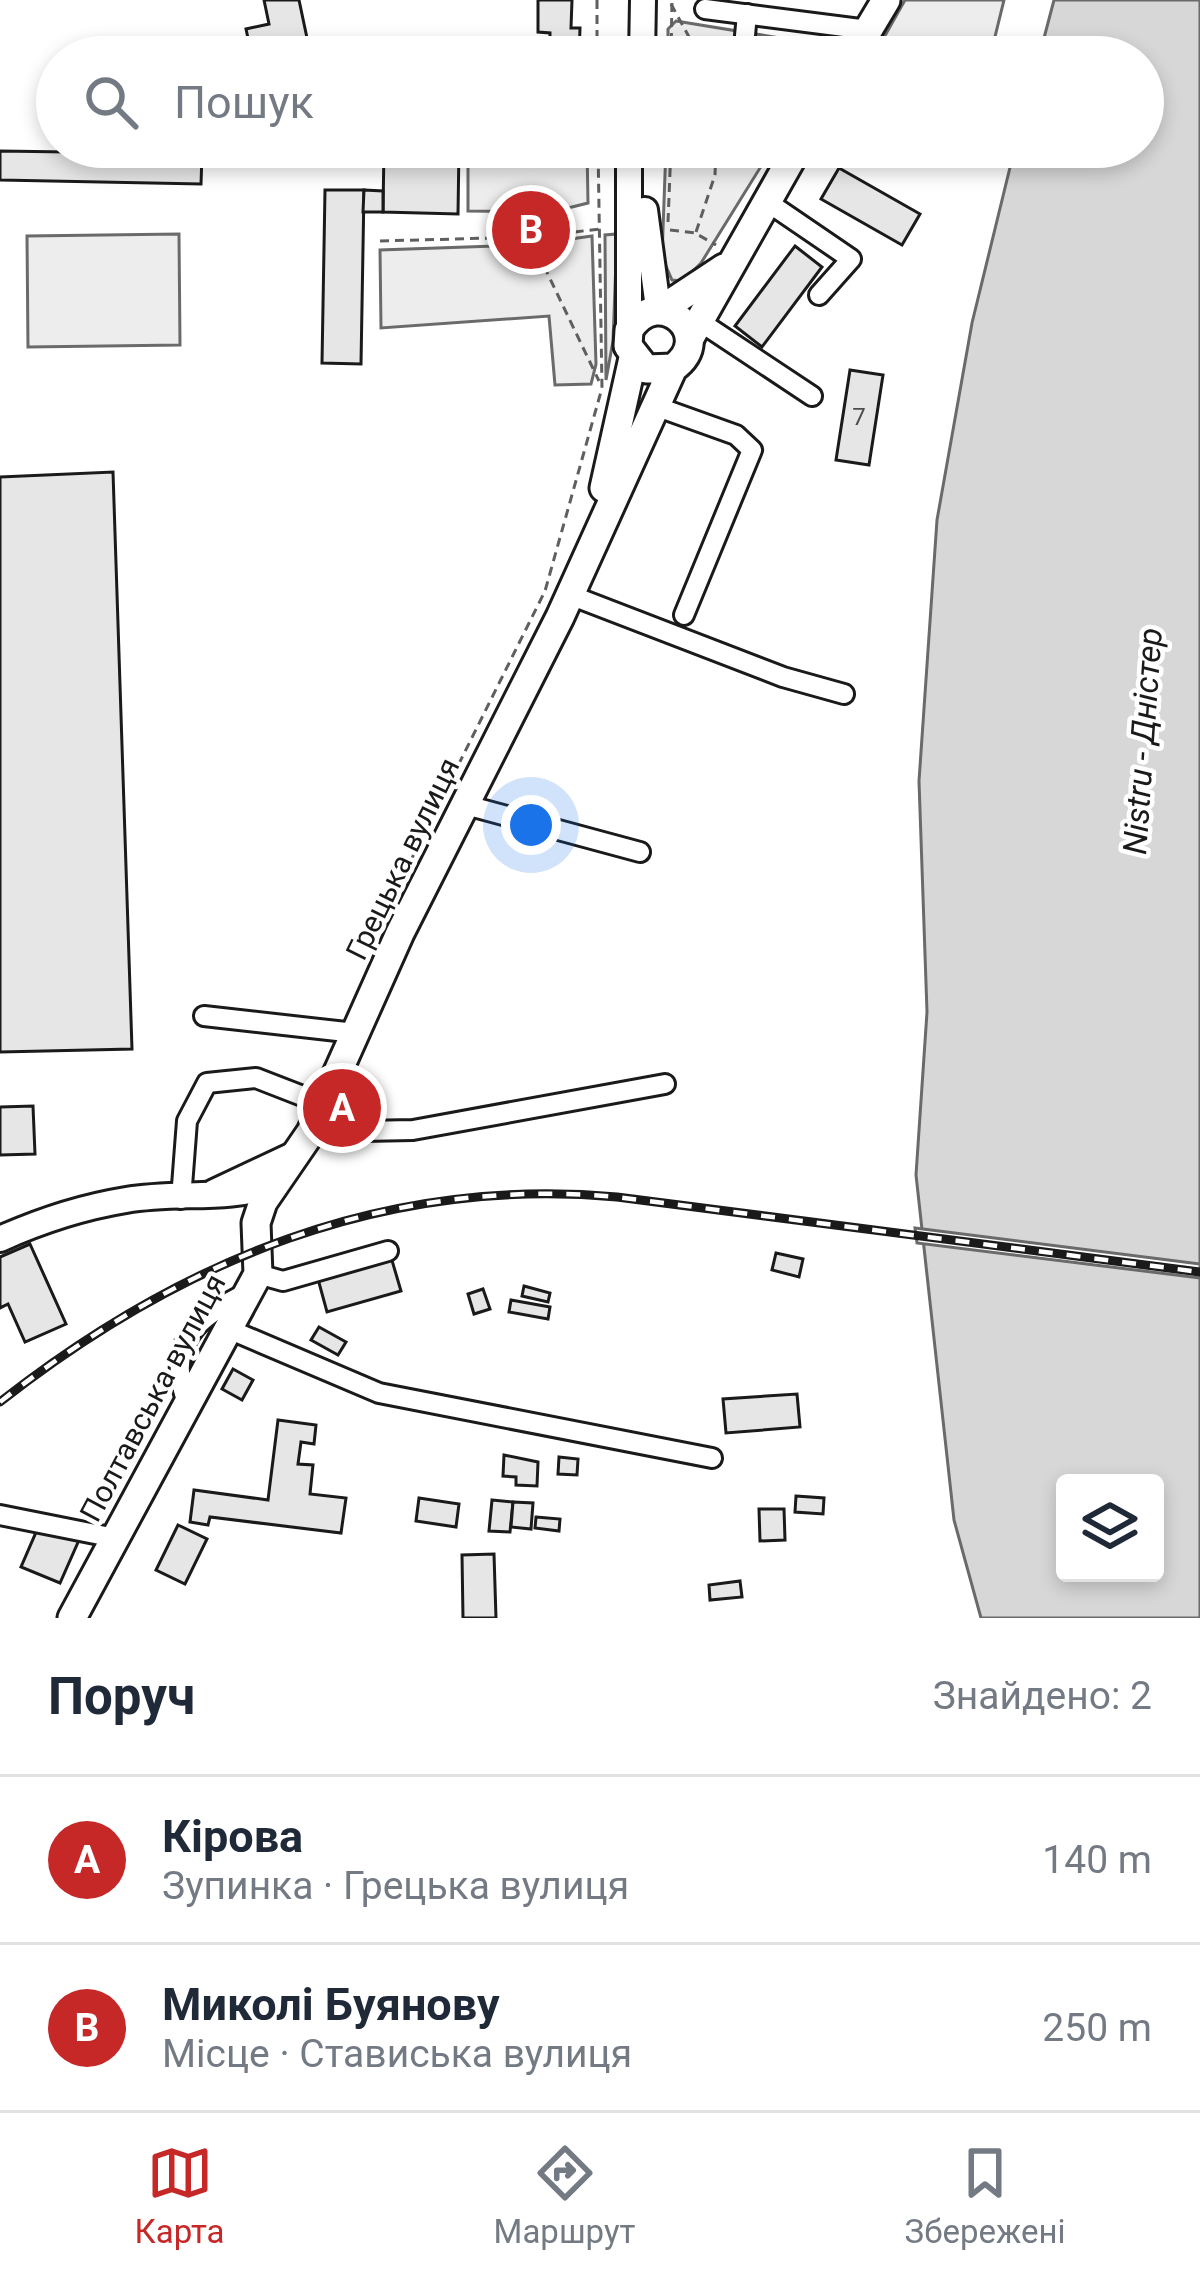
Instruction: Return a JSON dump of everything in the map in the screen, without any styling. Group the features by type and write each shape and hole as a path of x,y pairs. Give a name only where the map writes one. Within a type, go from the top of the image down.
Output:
{"highway":[{"path":"864,36 886,0"},
{"path":"729,262 660,309 636,318 631,344 646,369 673,368 683,361 729,262 786,168"},
{"path":"660,309 695,328"},
{"name":"Грецька вулиця","path":"593,539 631,344"},
{"name":"Грецька вулиця","path":"269,1193 323,1104 570,595 673,368"},
{"name":"Полтавська вулиця","path":"72,1618 252,1283 269,1193"}],"main road":[{"path":"629,0 629,36"},
{"path":"643,36 644,0"},
{"path":"628,168 631,344"},
{"path":"643,168 645,242 660,309"},
{"path":"191,1199 304,1142"},
{"path":"0,1239 39,1221 129,1199 269,1193"},
{"path":"191,1199 258,1234"}],"lane":[{"path":"705,9 868,30"},
{"path":"745,36 747,14"},
{"path":"766,201 851,259 820,295"},
{"path":"695,328 812,396"},
{"path":"656,406 736,436 752,450 684,615"},
{"path":"570,595 782,677 844,694"},
{"path":"466,805 640,852"},
{"path":"204,1016 355,1033"},
{"path":"191,1199 187,1121 208,1084 256,1078 323,1104"},
{"path":"304,1142 413,1130 665,1084"},
{"path":"187,1402 176,1375 190,1331 210,1310 252,1283 284,1281 388,1251"},
{"path":"226,1328 379,1393 712,1458"},
{"path":"0,1515 115,1538"}],"path":[{"path":"597,0 597,36"},
{"path":"671,36 672,2"},
{"path":"672,2 689,36"},
{"path":"404,873 545,591 602,388 599,168"},
{"path":"671,168 668,230 695,233 729,262"},
{"path":"695,233 715,168"},
{"path":"380,241 530,237 600,229"},
{"path":"530,237 602,388"}],"shaded area":[{"path":"905,0 1004,0 995,36 885,36"},
{"path":"676,21 768,36 668,36"},
{"path":"468,168 587,168 588,203 552,212 468,211"},
{"path":"665,168 760,168 701,263 683,281 672,280 662,257"},
{"path":"179,234 180,345 28,347 27,236"},
{"path":"617,234 613,341 606,380 605,235"},
{"path":"592,236 596,364 591,384 555,385 549,316 381,328 380,250 528,245"}],"water":[{"name":"Nistru - Дністер","path":"1054,0 1200,0 1200,1618 981,1618 954,1520 916,1175 927,1012 919,781 937,520 972,323 1010,168 1164,168 1164,36 1045,36"}],"pier":[{"path":"915,1228 1200,1264 1200,1278 917,1243"}],"building":[{"path":"264,0 299,0 307,36 248,36 246,29 269,24"},
{"path":"538,0 572,0 571,28 580,28 580,36 538,32"},
{"path":"0,151 36,152 36,168 202,168 201,184 0,180"},
{"path":"384,168 459,168 458,214 383,212"},
{"path":"839,168 920,214 902,245 821,199"},
{"path":"325,190 364,190 361,364 322,363"},
{"path":"364,190 383,191 383,212 363,212"},
{"path":"795,246 822,267 762,347 735,326"},
{"path":"850,370 883,375 869,465 836,460"},
{"path":"113,472 132,1049 0,1052 0,477"},
{"path":"33,1106 35,1154 0,1155 0,1107"},
{"path":"30,1244 66,1324 25,1342 8,1304 0,1308 0,1257"},
{"path":"776,1253 803,1259 799,1277 772,1270"},
{"path":"391,1257 401,1291 327,1312 318,1279"},
{"path":"524,1286 550,1293 548,1302 522,1296"},
{"path":"483,1289 490,1309 474,1314 468,1294"},
{"path":"511,1300 550,1307 548,1319 509,1312"},
{"path":"319,1327 346,1342 338,1355 311,1340"},
{"path":"233,1369 253,1380 242,1400 222,1389"},
{"path":"797,1394 800,1427 726,1433 723,1399"},
{"path":"278,1420 316,1425 314,1444 301,1442 298,1464 313,1465 310,1494 346,1498 341,1533 210,1517 208,1525 190,1522 194,1490 268,1500"},
{"path":"504,1455 538,1462 537,1486 516,1485 516,1477 503,1476"},
{"path":"559,1457 578,1459 577,1475 558,1474"},
{"path":"796,1496 824,1498 823,1514 795,1512"},
{"path":"419,1498 459,1504 456,1527 416,1521"},
{"path":"492,1500 513,1502 510,1532 489,1531"},
{"path":"513,1502 533,1503 531,1529 511,1527"},
{"path":"759,1509 784,1509 785,1540 760,1541"},
{"path":"536,1517 560,1519 559,1531 535,1528"},
{"path":"40,1523 79,1540 60,1583 21,1567"},
{"path":"178,1525 207,1539 185,1584 156,1570"},
{"path":"494,1554 496,1618 463,1618 462,1555"},
{"path":"740,1581 742,1597 710,1600 709,1585"}],"railway":[{"path":"0,1402 140,1307 213,1269 289,1238 367,1215 448,1200 531,1194 617,1197 1200,1272"}],"place":[{"name":"Миколі Буянову","path":"531,230"},
{"name":"Кірова","path":"342,1108"}]}
